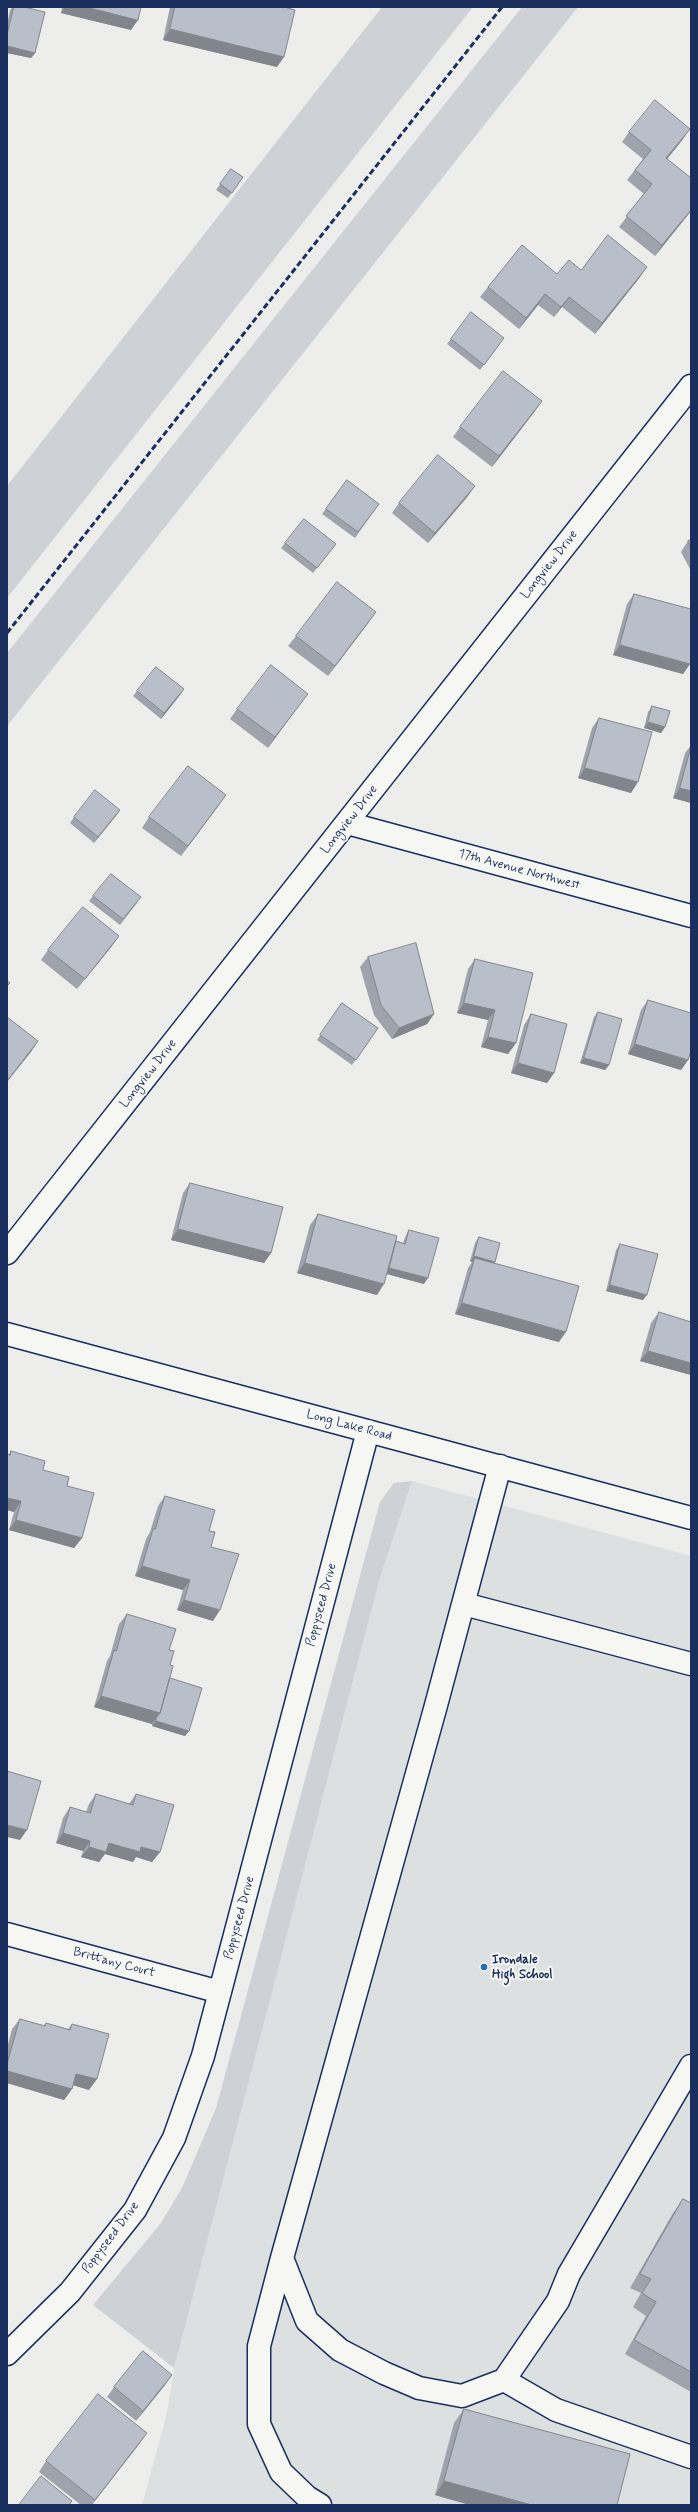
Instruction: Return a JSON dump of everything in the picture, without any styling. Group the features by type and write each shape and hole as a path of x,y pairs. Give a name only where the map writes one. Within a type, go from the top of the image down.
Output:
{"street":[{"name":"Longview Drive","path":"7,1253 691,386"},
{"name":"17th Avenue Northwest","path":"347,823 691,916"},
{"name":"Long Lake Road","path":"7,1334 691,1518"},
{"name":"Poppyseed Drive","path":"7,2354 70,2292 135,2210 174,2138 203,2056 368,1431"},
{"path":"320,2505 307,2497 281,2472 259,2424 259,2346 282,2258 464,1604 500,1466"},
{"path":"464,1604 691,1664"},
{"name":"Brittany Court","path":"7,1934 220,1992"},
{"path":"282,2258 308,2321 340,2350 384,2373 419,2388 462,2396 504,2380 558,2301 569,2274 691,2066"},
{"path":"504,2380 556,2410 691,2457"}],"shaded area":[{"path":"382,7 473,7 7,598 7,486"},
{"path":"522,7 578,7 7,726 7,653"},
{"name":"Irondale High School","path":"412,1481 691,1556 691,2505 142,2505 166,2417 177,2353 379,1581"},
{"path":"412,1481 379,1581 174,2368 93,2305 161,2223 183,2186 216,2108 380,1502 394,1483"}],"building":[{"path":"14,7 24,7 45,12 35,53 7,46 7,35"},
{"path":"86,7 141,7 138,20"},
{"path":"175,7 284,7 295,10 284,57 170,29"},
{"path":"655,100 690,129 666,158 691,178 691,210 662,245 626,216 652,184 635,170 651,150 629,132"},
{"path":"231,169 243,177 232,193 220,184"},
{"path":"608,235 647,267 602,323 569,297 561,307 545,294 526,318 488,287 522,245 557,274 569,260 581,270"},
{"path":"471,312 504,338 484,365 451,339"},
{"path":"503,371 542,401 499,456 460,427"},
{"path":"438,455 475,486 435,533 399,503"},
{"path":"347,480 379,504 358,532 326,509"},
{"path":"304,519 336,544 317,568 285,543"},
{"path":"691,540 691,547 688,541"},
{"path":"337,582 376,612 335,666 296,636"},
{"path":"634,594 691,609 690,664 620,645"},
{"path":"271,665 308,694 275,737 237,709"},
{"path":"156,667 184,689 164,713 137,691"},
{"path":"652,706 670,711 665,727 648,722"},
{"path":"599,718 652,732 638,782 585,768"},
{"path":"691,747 691,791 680,788"},
{"path":"188,766 226,795 188,846 149,817"},
{"path":"95,790 120,810 98,837 74,817"},
{"path":"111,874 141,897 123,919 93,896"},
{"path":"83,907 119,936 85,979 48,950"},
{"path":"416,943 434,1014 399,1028 381,1005 368,957"},
{"path":"475,959 533,973 516,1043 488,1037 495,1010 464,1003"},
{"path":"648,1000 691,1013 691,1051 688,1060 635,1044"},
{"path":"342,1003 378,1028 356,1060 320,1035"},
{"path":"598,1012 622,1019 609,1065 584,1058"},
{"path":"531,1014 567,1024 554,1073 518,1063"},
{"path":"7,1017 38,1041 7,1081"},
{"path":"190,1183 283,1207 271,1253 178,1229"},
{"path":"318,1214 397,1236 384,1284 305,1263"},
{"path":"409,1230 439,1238 428,1278 389,1268 396,1241 405,1244"},
{"path":"479,1237 500,1243 495,1262 474,1256"},
{"path":"620,1244 658,1254 647,1295 610,1285"},
{"path":"475,1258 579,1286 566,1332 462,1303"},
{"path":"659,1312 691,1322 691,1363 648,1351"},
{"path":"11,1451 45,1461 43,1470 69,1477 67,1486 94,1493 82,1538 16,1520 21,1501 7,1498 7,1454 10,1455"},
{"path":"165,1496 215,1510 209,1531 215,1532 211,1547 239,1554 220,1610 184,1600 190,1580 142,1566"},
{"path":"127,1614 176,1629 169,1650 174,1651 170,1665 173,1666 160,1713 101,1696 114,1650 116,1651"},
{"path":"170,1678 202,1688 189,1731 156,1721 156,1718 160,1713"},
{"path":"7,1771 41,1781 27,1830 7,1825"},
{"path":"96,1794 133,1805 136,1794 174,1805 160,1852 141,1847 140,1852 109,1843 106,1852 89,1847 90,1841 63,1833 70,1807 90,1813"},
{"path":"20,2019 45,2026 46,2023 70,2030 72,2024 109,2034 97,2079 76,2074 72,2089 7,2071 7,2064"},
{"path":"683,2199 691,2203 691,2372 634,2340 656,2302 642,2293 651,2279 640,2274"},
{"path":"143,2351 172,2375 143,2411 114,2387"},
{"path":"98,2394 147,2433 95,2500 46,2461"},
{"path":"464,2409 630,2454 617,2505 532,2505 444,2481"},
{"path":"41,2476 72,2501 69,2505 19,2505"}],"railway":[{"path":"7,633 502,7"}],"place":[{"name":"Irondale High School","path":"484,1967"}]}
